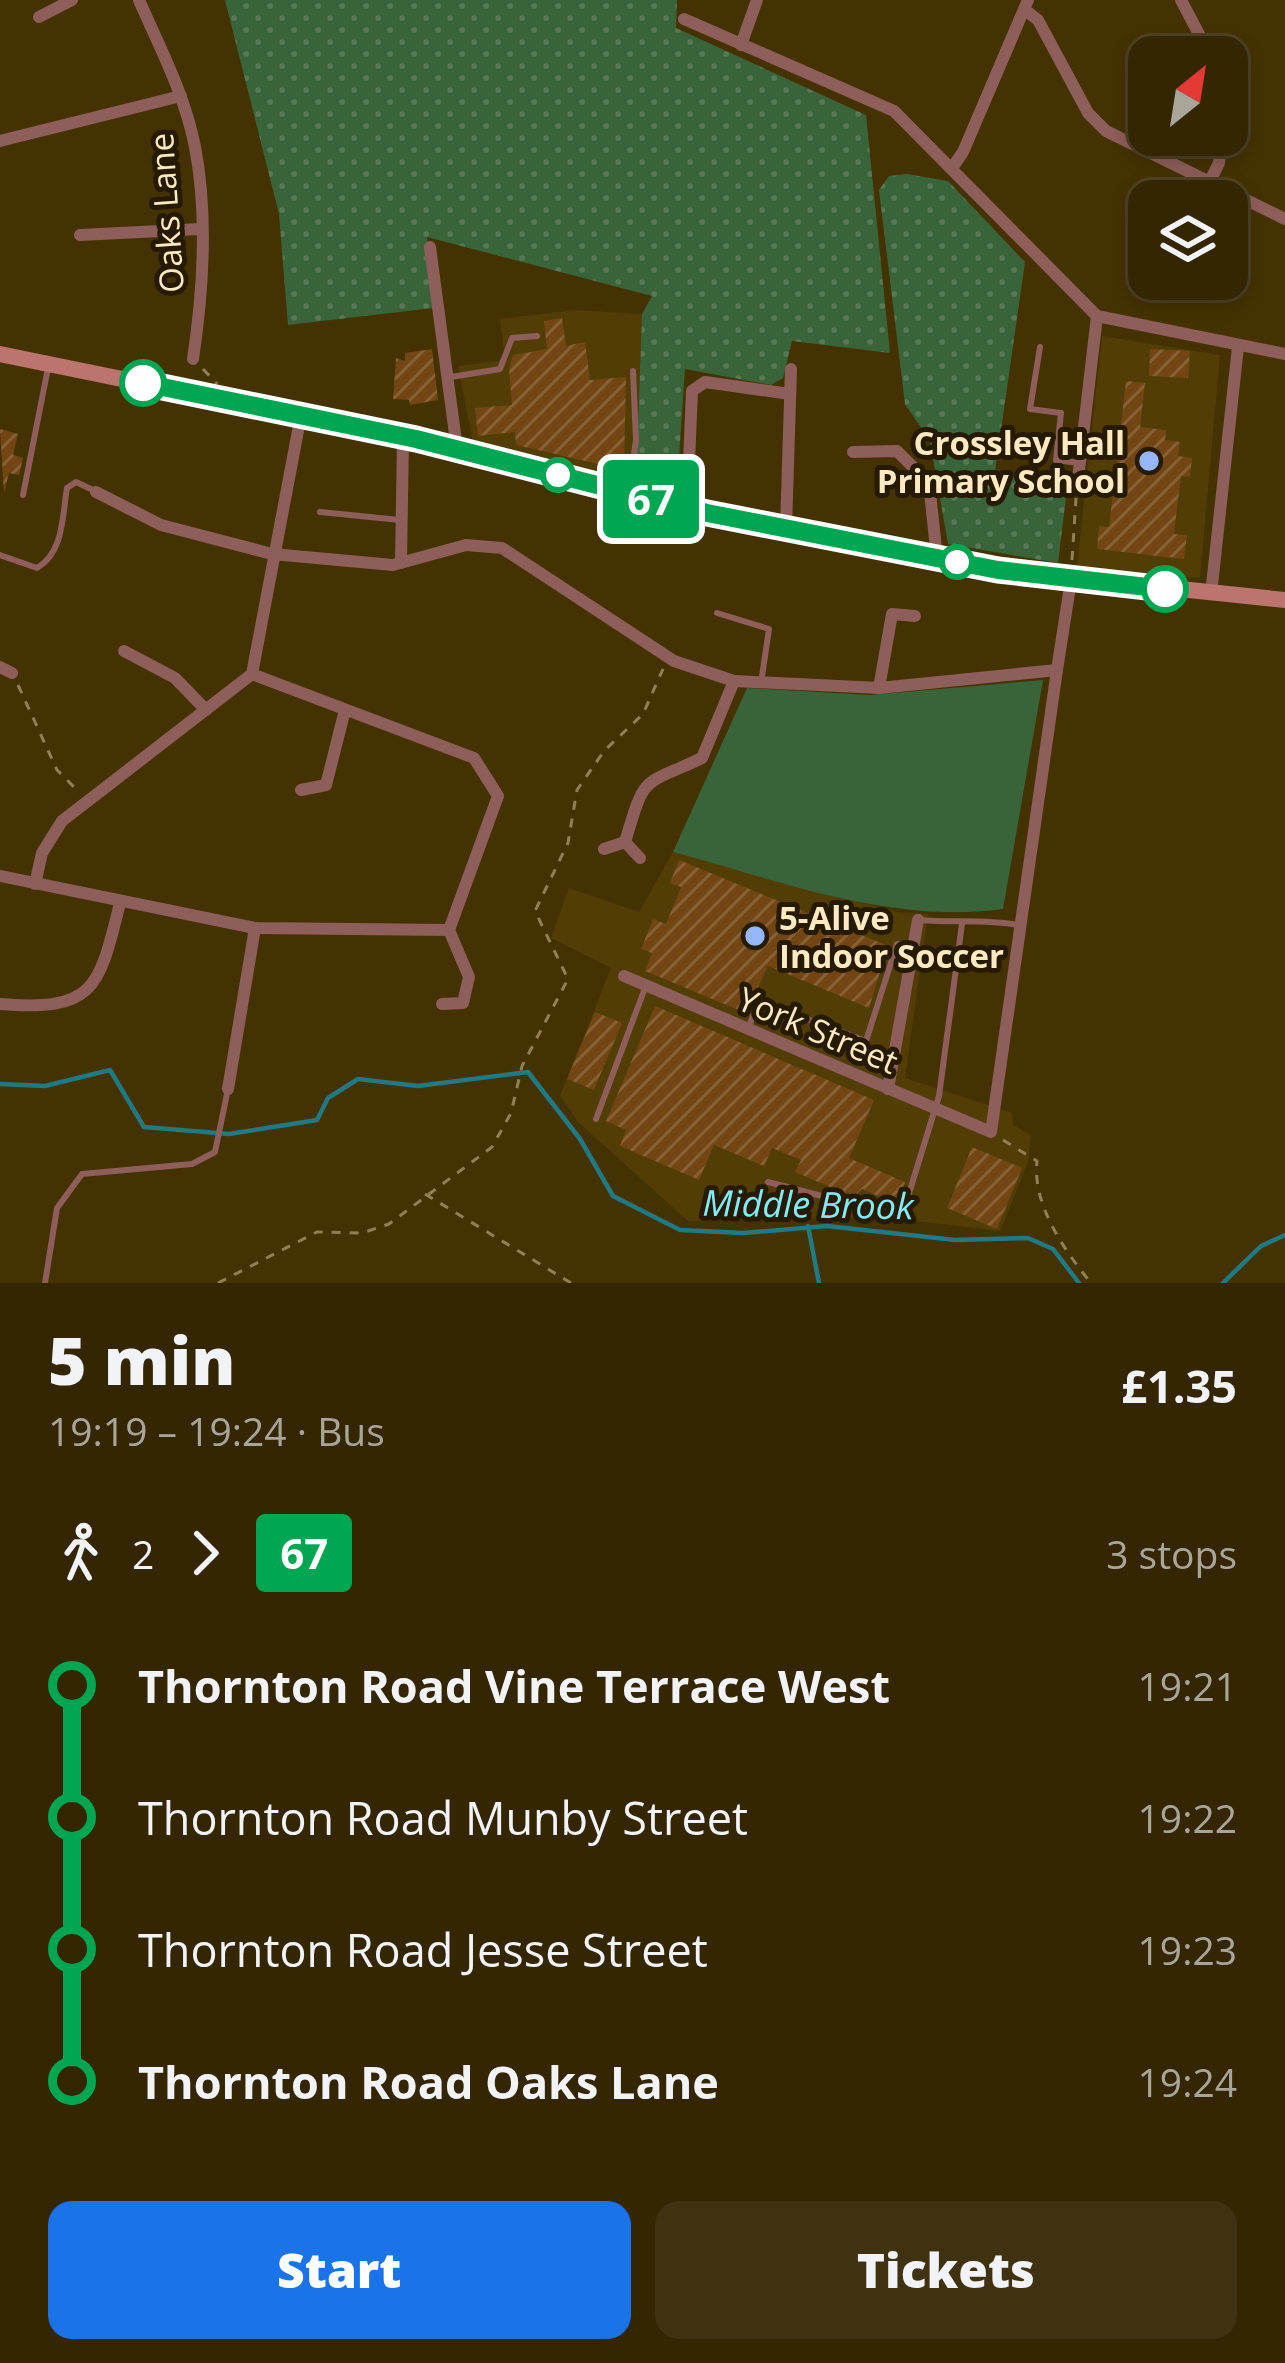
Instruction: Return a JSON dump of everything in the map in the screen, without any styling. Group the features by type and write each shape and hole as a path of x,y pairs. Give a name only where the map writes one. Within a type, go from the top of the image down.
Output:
{"main road":[{"path":"0,354 301,415 687,508 937,558 1071,580 1285,600"}],"street":[{"path":"39,17 72,0"},
{"name":"Oaks Lane","path":"139,0 182,96 196,149 201,298 193,359"},
{"path":"741,44 758,0"},
{"path":"1181,0 1200,36"},
{"path":"952,168 1026,5 1088,112 1106,131 1203,180"},
{"path":"684,19 894,112 1097,316 1285,354"},
{"path":"0,141 182,96"},
{"path":"1248,201 1285,219"},
{"path":"80,235 200,229"},
{"path":"430,247 457,449"},
{"path":"1077,488 1097,316"},
{"path":"1211,594 1238,347"},
{"path":"786,528 791,369"},
{"path":"687,508 692,391 705,382 790,394"},
{"path":"35,884 42,853 62,821 252,674 301,415"},
{"path":"400,563 406,482 399,477 403,438"},
{"path":"853,452 897,451 929,483 937,558"},
{"path":"96,492 161,525 272,554 400,563 466,545 502,548 669,657 734,681 879,688 1057,670"},
{"path":"991,1132 1071,580"},
{"path":"879,688 892,614 915,616"},
{"path":"124,651 175,678 206,710"},
{"path":"252,674 474,758 498,796 449,931 469,977 464,1003 442,1004"},
{"path":"625,842 645,785 656,773 702,758 734,681"},
{"path":"302,790 326,785 345,710"},
{"path":"604,849 625,842"},
{"path":"625,842 640,858"},
{"path":"0,876 255,928 449,931"},
{"path":"0,1004 74,1000 91,991 106,960 120,903"},
{"path":"888,1089 918,920"},
{"path":"228,1088 255,928"},
{"name":"York Street","path":"624,976 991,1132"}],"lane":[{"path":"447,377 500,369 512,338 537,336"},
{"path":"1040,346 1030,409 1061,412 1056,460 1079,463"},
{"path":"23,495 49,364"},
{"path":"629,493 636,440 633,370"},
{"path":"0,555 37,568 44,564 56,551 70,484 76,482 96,492"},
{"path":"320,512 404,521"},
{"path":"717,613 769,629 760,683"},
{"path":"918,920 962,924 982,918 1021,926"},
{"path":"768,1182 847,1204 899,1208 914,1187 934,1109 962,924"},
{"path":"748,1029 760,1001 866,1041 897,944 913,945"},
{"path":"596,1119 646,985"},
{"path":"45,1283 57,1208 82,1174 192,1164 215,1151 228,1088"}],"path":[{"path":"193,359 218,384 216,398"},
{"path":"1071,580 1077,488"},
{"path":"218,1283 317,1232 362,1233 389,1224 492,1147 512,1114 522,1066 568,979 535,911 568,842 578,790 604,751 644,715 669,657"},
{"path":"6,670 57,770 86,799"},
{"path":"991,1132 1037,1161 1034,1184 1067,1253 1090,1283"},
{"path":"425,1194 571,1283"}],"shaded area":[{"path":"575,310 642,314 636,479 473,443 458,366 505,360 500,319"},
{"name":"Crossley Hall Primary School","path":"1102,336 1220,355 1200,578 1077,567"},
{"path":"673,852 898,912 928,914 905,1078 1012,1113 1013,1125 1031,1135 1028,1162 1000,1231 881,1217 688,1221 578,1122 560,1096 611,968 551,938 569,888 639,912"}],"green space":[{"path":"225,0 677,0 676,28 866,115 890,353 792,341 783,378 771,385 685,369 677,486 636,479 642,314 652,296 427,237 433,308 288,325 279,214"},
{"path":"889,176 948,181 1025,262 995,472 1068,481 1058,563 948,544 930,441 905,404 879,190"},
{"path":"1043,680 1003,909 961,912 877,905 673,852 747,688 870,695"}],"building":[{"path":"562,318 566,346 585,342 590,380 626,377 624,470 516,445 515,432 478,436 475,408 512,405 509,368 513,355 547,349 544,321"},
{"path":"432,349 438,400 410,405 409,400 393,399 396,358 405,361 405,353"},
{"path":"1150,349 1190,351 1188,378 1149,376"},
{"path":"1126,381 1145,383 1140,427 1166,430 1165,440 1180,442 1178,456 1192,458 1190,477 1181,476 1174,534 1187,535 1184,559 1097,549 1099,526 1109,527"},
{"path":"0,429 18,434 13,455 23,458 19,475 9,473 4,493"},
{"name":"5-Alive Indoor Soccer","path":"679,860 888,946 869,1008 768,966 746,1013 645,971 652,953 641,949 653,919 666,924 681,887 670,883"},
{"path":"655,1006 874,1100 849,1158 905,1182 900,1196 889,1201 862,1189 854,1197 795,1172 801,1160 772,1148 764,1166 714,1145 699,1180 620,1146 626,1130 606,1121"},
{"path":"595,1012 622,1023 594,1090 567,1079"},
{"path":"972,1147 1022,1168 997,1229 947,1208"}],"waterway":[{"name":"Middle Brook","path":"0,1084 45,1086 110,1070 144,1127 229,1134 317,1120 328,1098 358,1079 418,1086 528,1072 580,1139 613,1196 680,1230 743,1233 827,1226 955,1240 1028,1238 1053,1249 1079,1283"},
{"path":"808,1226 819,1283"},
{"name":"Middle Brook","path":"1223,1283 1261,1246 1285,1235"}],"bus line":[{"name":"67","path":"143,383 416,439 707,513 998,570 1165,589"}],"place":[{"name":"Crossley Hall Primary School","path":"1149,461"},
{"name":"5-Alive Indoor Soccer","path":"755,936"}]}
